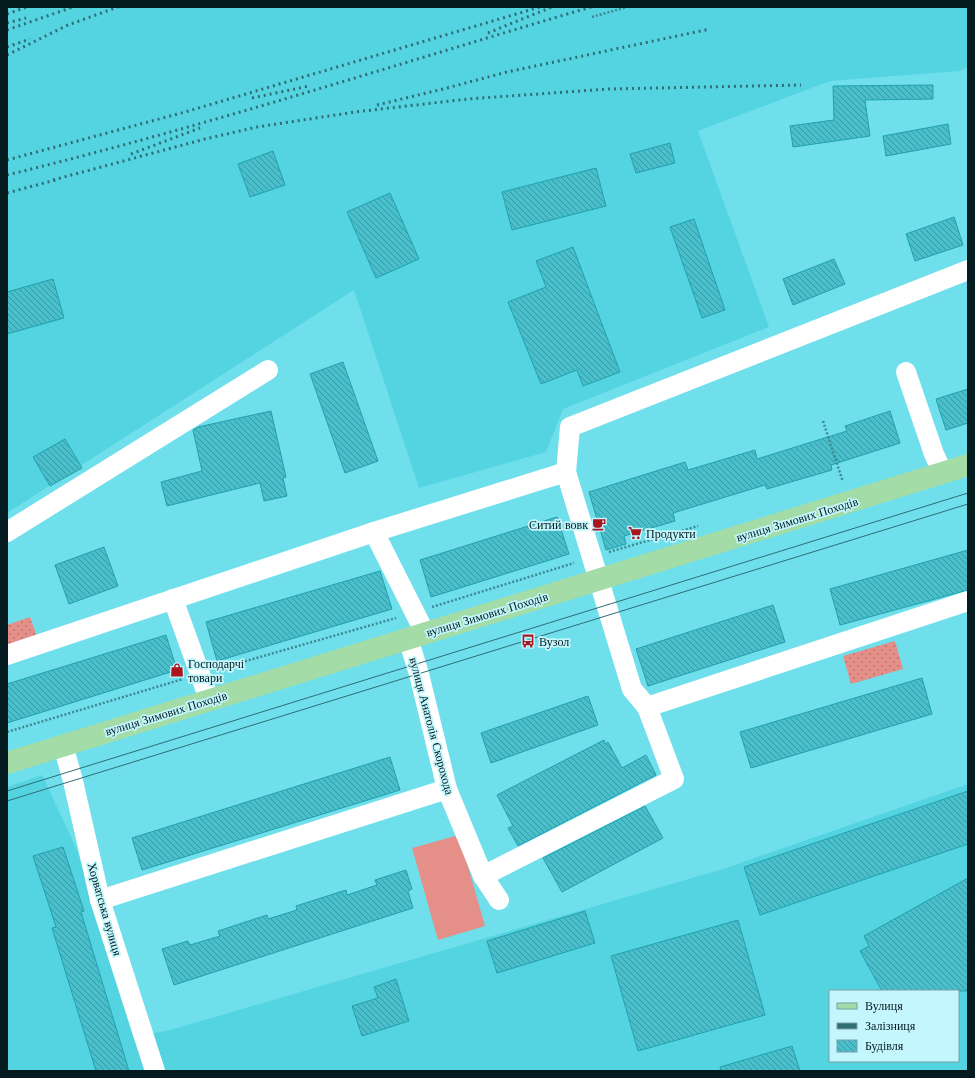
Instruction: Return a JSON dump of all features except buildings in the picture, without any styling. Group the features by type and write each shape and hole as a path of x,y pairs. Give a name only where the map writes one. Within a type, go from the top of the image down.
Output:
{"main road":[{"name":"вулиця Зимових Походів","path":"7,763 209,699 968,465"}],"street":[{"path":"483,876 674,779 648,707 632,689 591,557 566,472 570,427 968,270"},
{"path":"7,532 268,370"},
{"path":"906,372 934,454 943,473"},
{"path":"7,655 173,598 374,532 566,472"},
{"name":"вулиця Анатолія Скорохода","path":"374,532 415,613 419,674 447,789 483,876 499,900"},
{"path":"173,598 209,699"},
{"path":"648,707 968,600"},
{"name":"Хорватська вулиця","path":"63,745 73,781 100,900 155,1071"},
{"path":"100,900 447,789"}],"path":[{"path":"592,17 627,7"},
{"path":"823,421 843,482 836,485"},
{"path":"7,732 200,674 415,613 591,557 703,524"}],"shaded area":[{"path":"7,7 968,7 968,67 959,71 830,81 698,131 769,327 563,409 546,452 419,488 354,290 7,513"},
{"path":"30,617 38,639 7,650 7,625"},
{"path":"895,641 903,669 851,684 843,656"},
{"path":"42,775 77,850 135,1037 170,1030 723,869 968,784 968,1071 7,1071 7,787"},
{"path":"459,835 485,926 438,940 412,848"}],"tram line":[{"path":"7,791 968,493"},
{"path":"7,801 968,504"}],"railway":[{"path":"7,14 27,7"},
{"path":"7,30 73,7"},
{"path":"7,55 68,25 118,7"},
{"path":"7,160 185,112 540,7"},
{"path":"488,33 552,7"},
{"path":"7,175 154,137 591,7"},
{"path":"7,23 26,18"},
{"path":"377,105 507,72 710,29"},
{"path":"7,47 30,39"},
{"path":"53,180 205,139 257,127 355,112 468,99 608,89 801,85"},
{"path":"252,98 309,86"},
{"path":"131,154 200,128"},
{"path":"7,193 59,179"}],"place":[{"name":"Ситий вовк","path":"599,524"},
{"name":"Продукти","path":"635,533"},
{"name":"Вузол","path":"528,641"},
{"name":"Господарчі товари","path":"177,670"}]}
